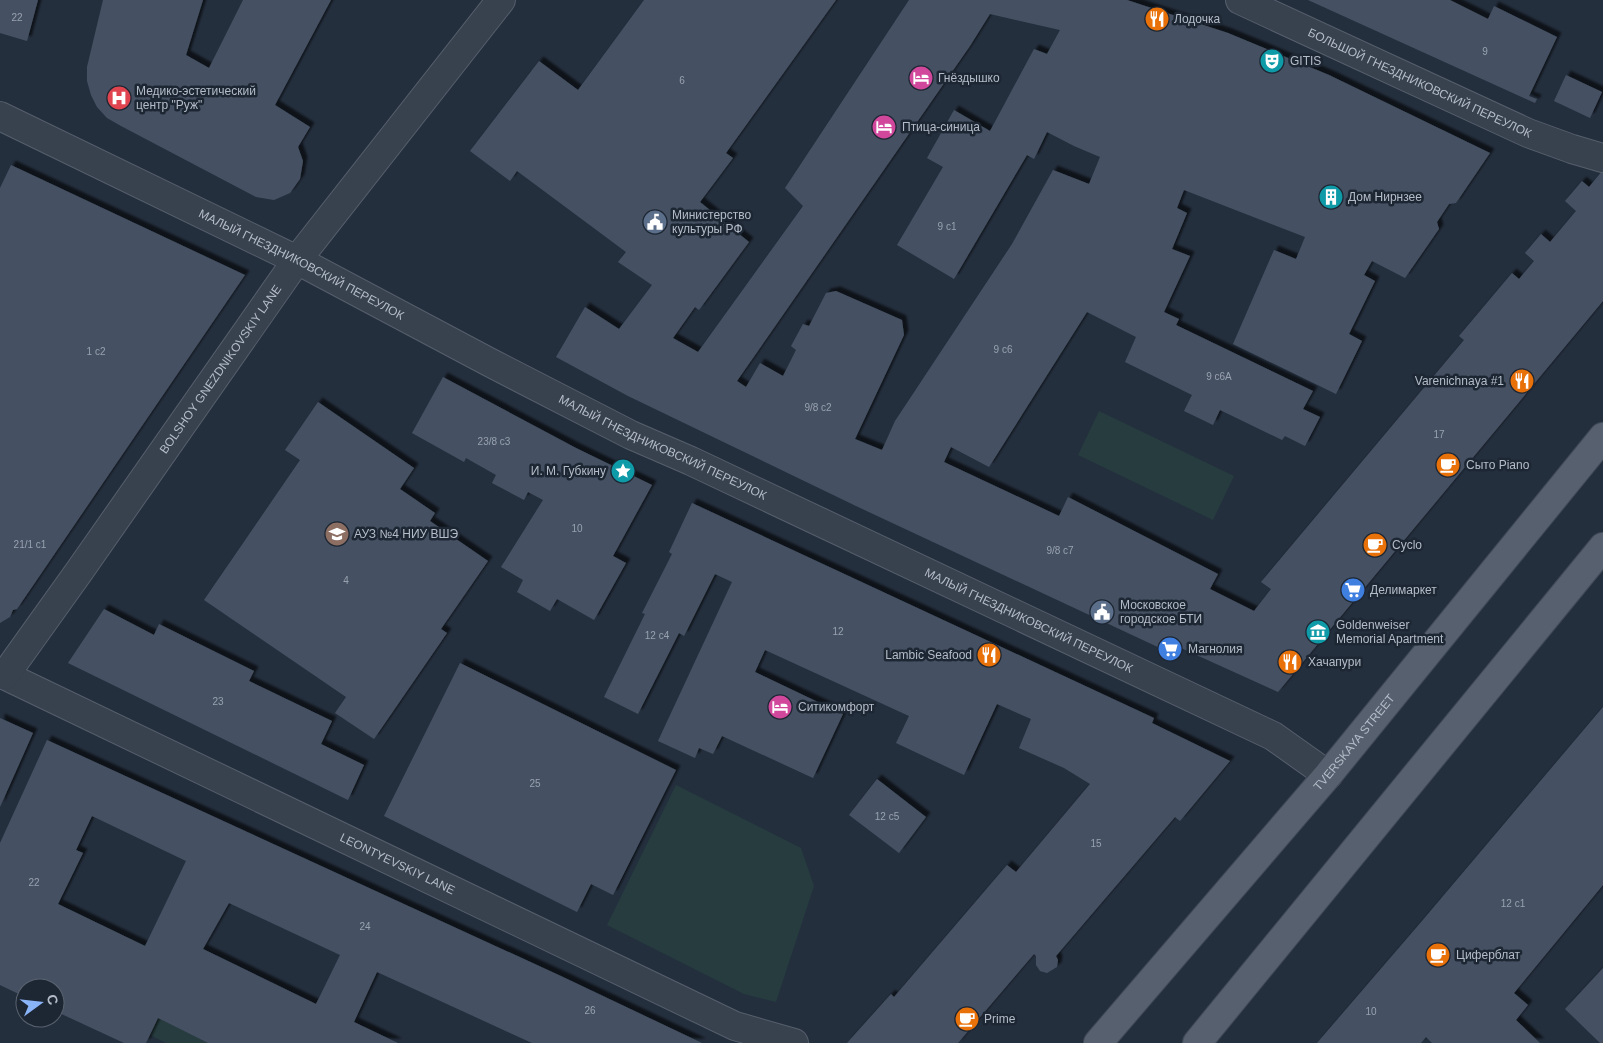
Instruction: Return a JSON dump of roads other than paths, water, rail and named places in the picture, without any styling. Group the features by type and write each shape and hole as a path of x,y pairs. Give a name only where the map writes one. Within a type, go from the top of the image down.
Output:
{"main road":[{"name":"TVERSKAYA STREET","path":"1098,1043 1328,774 1603,437"},
{"path":"1196,1043 1603,547"}],"street":[{"name":"BOLSHOY GNEZDNIKOVSKIY LANE","path":"2,674 78,573 297,260 501,0"},
{"name":"БОЛЬШОЙ ГНЕЗДНИКОВСКИЙ ПЕРЕУЛОК","path":"1240,0 1528,133 1603,158"},
{"name":"МАЛЫЙ ГНЕЗДНИКОВСКИЙ ПЕРЕУЛОК","path":"0,116 297,260 631,435 691,461 1273,736 1328,774"},
{"name":"LEONTYEVSKIY LANE","path":"2,674 728,1023 794,1043"}],"place":[{"name":"Лодочка","path":"1157,19"},
{"name":"GITIS","path":"1272,61"},
{"name":"Гнёздышко","path":"921,78"},
{"name":"Медико-эстетический центр \"Руж\"","path":"119,98"},
{"name":"Птица-синица","path":"884,127"},
{"name":"Дом Нирнзее","path":"1331,197"},
{"name":"Министерство культуры РФ","path":"655,222"},
{"name":"Varenichnaya #1","path":"1522,381"},
{"name":"Сыто Piano","path":"1448,465"},
{"name":"И. М. Губкину","path":"623,471"},
{"name":"АУЗ №4 НИУ ВШЭ","path":"337,534"},
{"name":"Cyclo","path":"1375,545"},
{"name":"Делимаркет","path":"1353,590"},
{"name":"Московское городское БТИ","path":"1102,612"},
{"name":"Goldenweiser Memorial Apartment","path":"1318,632"},
{"name":"Магнолия","path":"1170,649"},
{"name":"Lambic Seafood","path":"989,655"},
{"name":"Хачапури","path":"1290,662"},
{"name":"Ситикомфорт","path":"780,707"},
{"name":"Циферблат","path":"1438,955"},
{"name":"Prime","path":"967,1019"}]}
